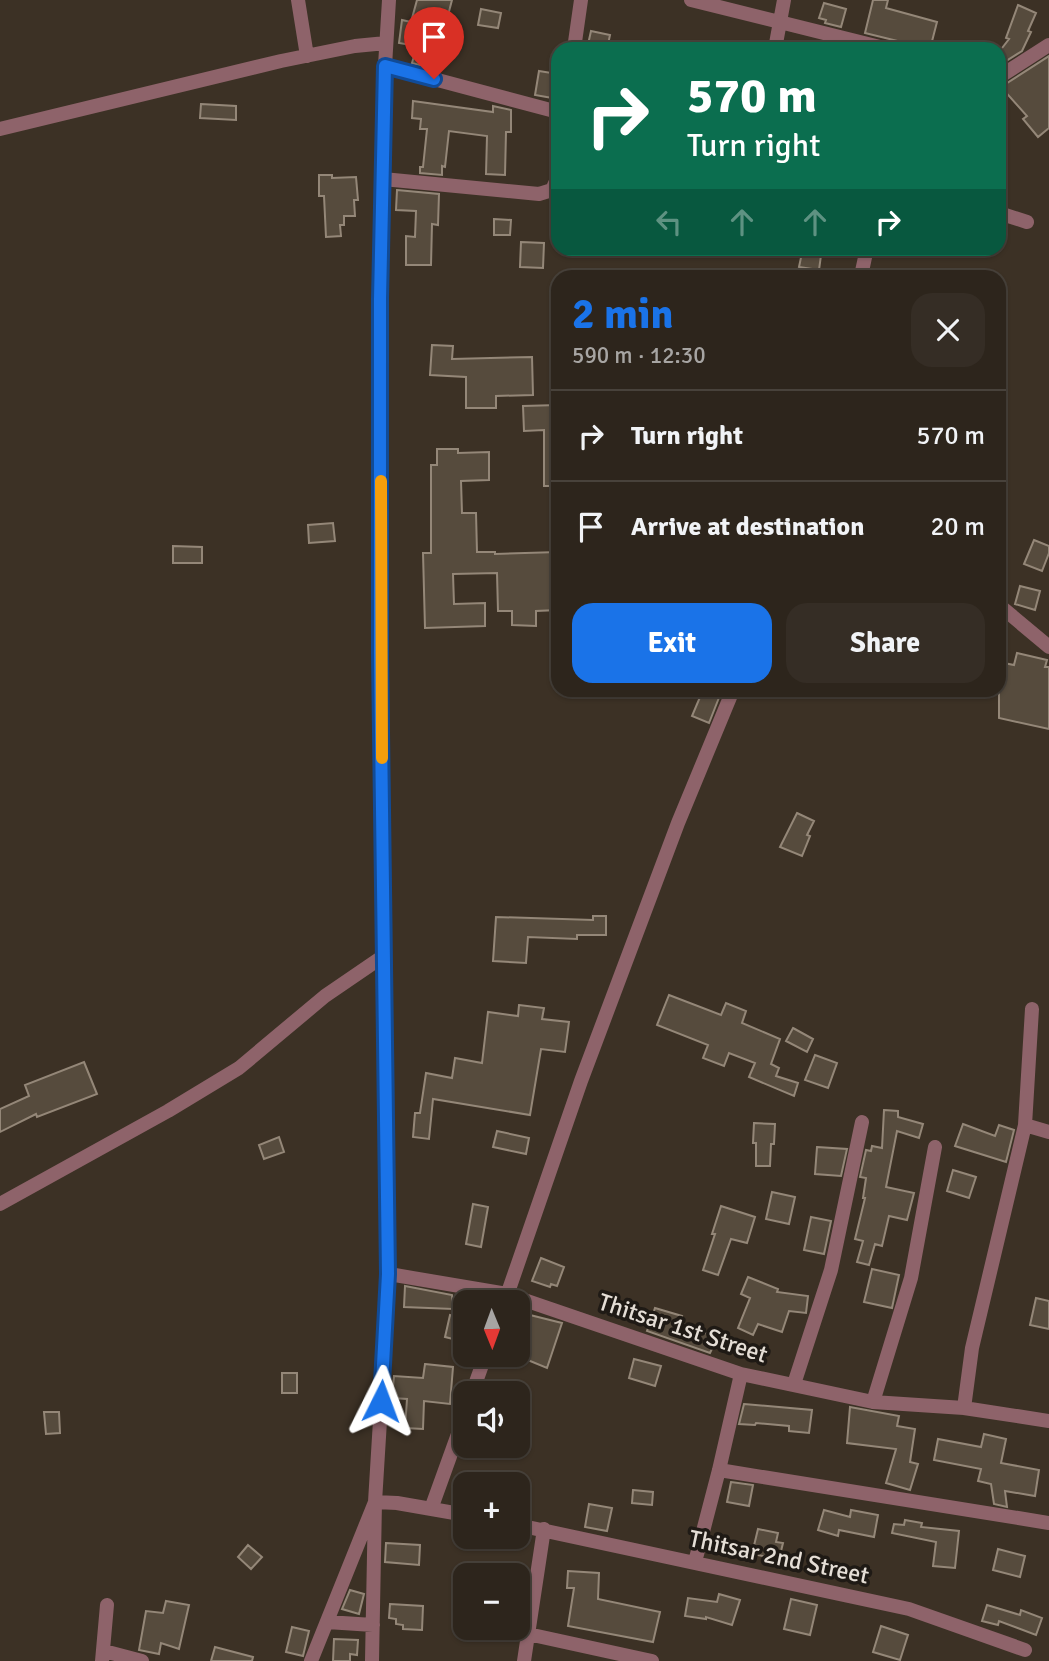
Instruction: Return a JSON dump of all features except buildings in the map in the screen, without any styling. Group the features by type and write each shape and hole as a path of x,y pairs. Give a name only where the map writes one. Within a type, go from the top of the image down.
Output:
{"street":[{"path":"298,0 307,56"},
{"path":"372,1661 375,1502 388,1274 380,654 383,180 389,0"},
{"path":"575,42 581,0"},
{"path":"691,0 861,42"},
{"path":"776,42 784,0"},
{"path":"0,129 307,56 386,43"},
{"path":"1006,73 1049,45"},
{"path":"385,66 551,110"},
{"path":"383,180 539,194 551,190"},
{"path":"1006,215 1027,222"},
{"path":"1006,612 1049,646"},
{"path":"509,1290 591,1055 678,822 730,697"},
{"path":"0,1204 240,1068 325,996 385,955"},
{"path":"964,1409 972,1348 1025,1125 1032,1009"},
{"path":"794,1384 831,1270 862,1122"},
{"path":"1025,1125 1049,1132"},
{"path":"873,1402 911,1278 935,1147"},
{"name":"Thitsar 1st Street","path":"388,1274 467,1290"},
{"name":"Thitsar 1st Street","path":"530,1306 741,1374 873,1402 964,1409 1049,1421"},
{"path":"695,1562 741,1374"},
{"path":"431,1509 453,1448"},
{"path":"719,1470 1049,1523"},
{"path":"375,1502 453,1513"},
{"path":"311,1661 375,1502"},
{"name":"Thitsar 2nd Street","path":"530,1527 909,1609 1025,1650"},
{"path":"530,1621 544,1530"},
{"path":"107,1605 103,1656 142,1661"},
{"path":"327,1622 373,1625"},
{"path":"530,1634 652,1661"},
{"path":"524,1661 527,1640"}],"slow traffic":[{"path":"381,481 382,758"}],"route":[{"path":"381,1401 388,1274 380,654 380,299 385,66 434,79"}]}
